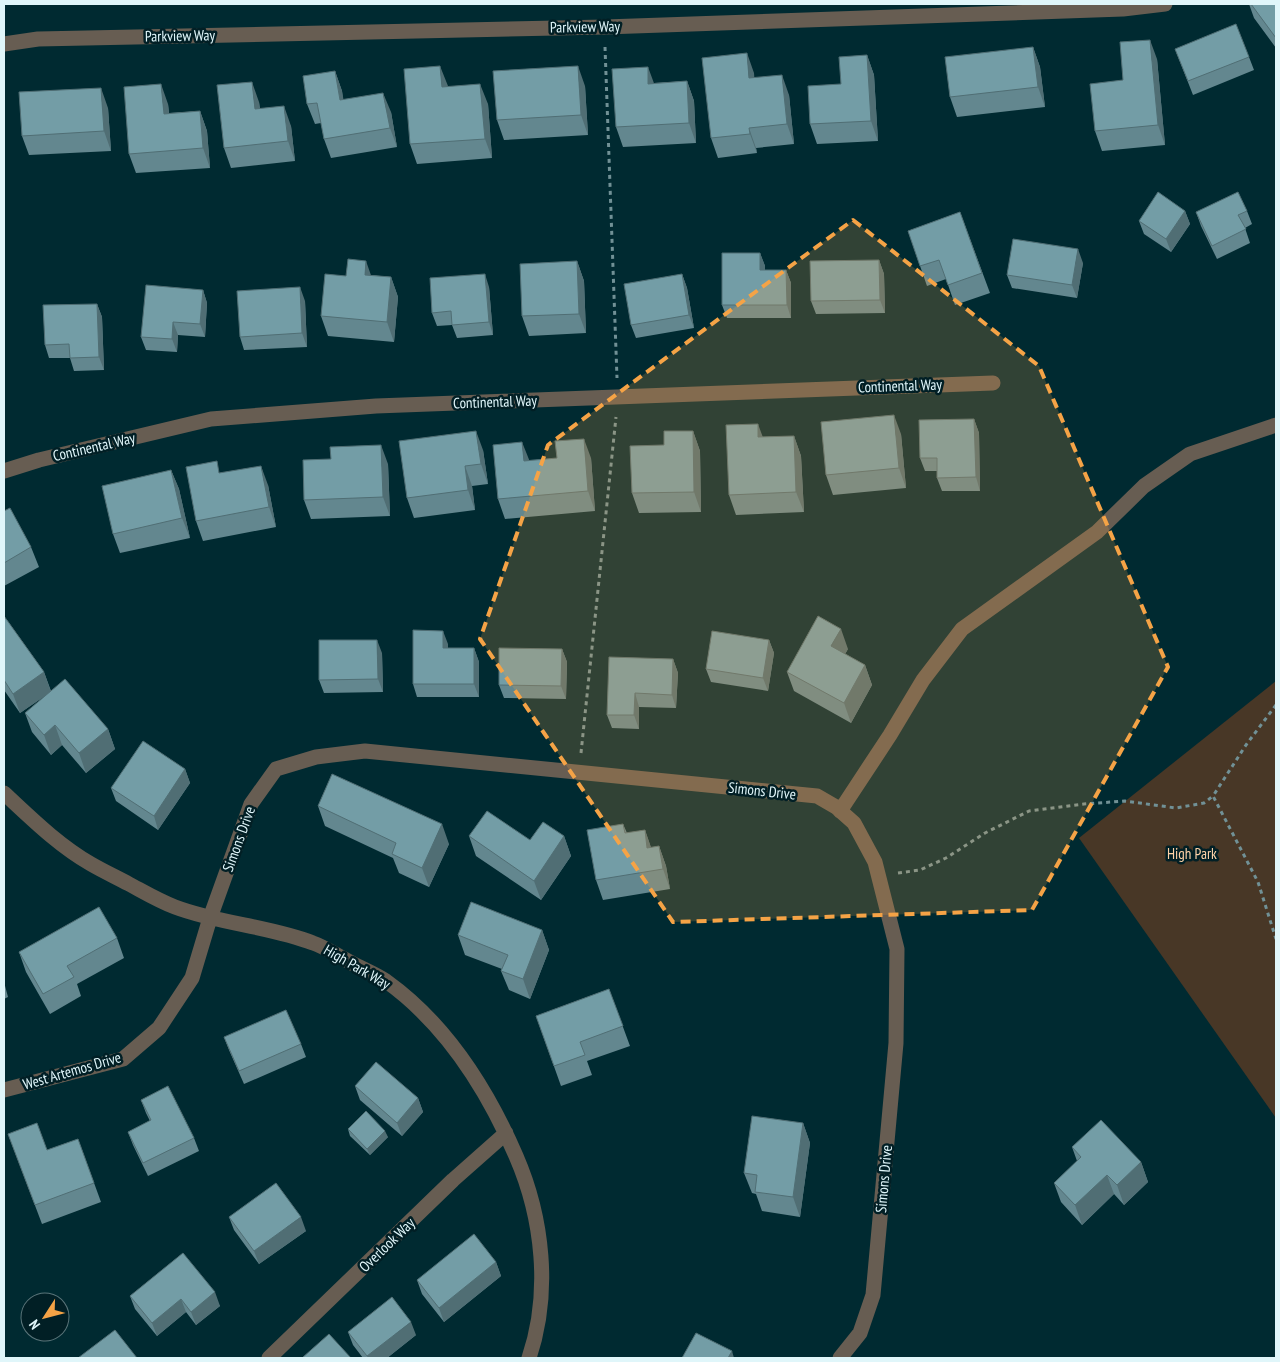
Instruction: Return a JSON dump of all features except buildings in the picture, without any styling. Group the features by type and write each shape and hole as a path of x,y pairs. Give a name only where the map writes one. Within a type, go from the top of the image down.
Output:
{"street":[{"name":"Parkview Way","path":"4,44 38,39 614,26 1123,9 1165,4"},
{"name":"Continental Way","path":"4,471 39,460 211,419 376,406 993,383"},
{"path":"840,811 890,735 923,680 962,629 1097,532 1144,486 1190,454 1276,425"},
{"name":"Simons Drive","path":"210,918 250,804 276,769 316,757 365,751 816,796 840,811 854,823 875,862 896,949 896,1043 873,1294 860,1333 840,1358"},
{"name":"High Park Way","path":"4,793 57,840 90,863 175,907 210,918 269,930 314,943 384,980 422,1010 456,1049 481,1088 506,1133 521,1168 533,1206 540,1246 541,1287 537,1326 529,1358"},
{"name":"West Artemos Drive","path":"4,1090 123,1059 159,1028 192,978 210,918"},
{"name":"Overlook Way","path":"269,1358 454,1180 506,1133"}],"path":[{"path":"878,875 920,870 946,858 985,833 1029,811 1084,804 1125,802 1176,808 1204,803 1213,796 1246,745 1276,705"},
{"path":"1213,796 1258,882 1276,939"}],"highlighted area":[{"path":"853,220 1039,366 1168,667 1032,910 673,922 480,639 548,445"}],"green space":[{"name":"High Park","path":"1276,681 1276,1118 1079,838"}]}
